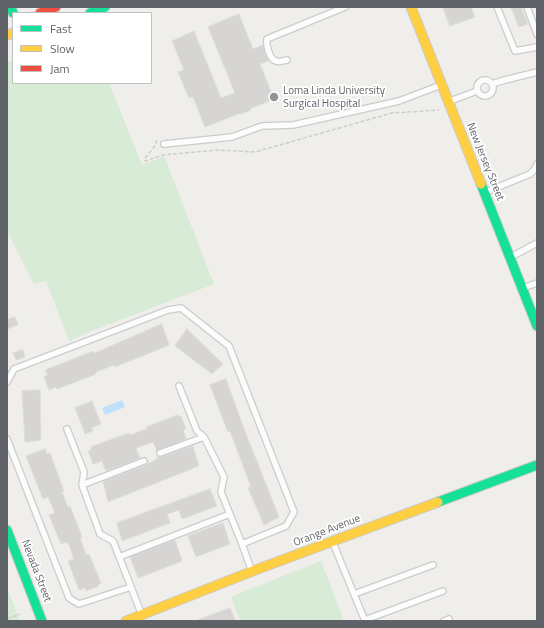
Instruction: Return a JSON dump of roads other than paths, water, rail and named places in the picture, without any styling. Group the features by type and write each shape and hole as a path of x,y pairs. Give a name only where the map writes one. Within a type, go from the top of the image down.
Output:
{"street":[{"path":"43,12 56,7"},
{"path":"92,12 105,7"},
{"name":"New Jersey Street","path":"412,7 537,326"},
{"name":"Orange Avenue","path":"126,621 332,541 537,465"},
{"name":"Nevada Street","path":"7,530 42,621"}],"lane":[{"path":"287,60 279,62 271,57 266,42 267,39 345,7"},
{"path":"497,7 514,51 537,47"},
{"path":"526,7 537,34"},
{"path":"492,84 537,72"},
{"path":"477,91 477,86 481,81 486,80 492,84"},
{"path":"477,91 481,95 487,95 492,92 492,84"},
{"path":"164,144 232,137 262,126 293,125 399,101 442,85"},
{"path":"448,102 477,91"},
{"path":"484,193 530,174 535,169 537,164"},
{"path":"510,257 537,243"},
{"path":"522,288 537,283"},
{"path":"7,382 14,369 168,310 182,308 229,346 294,512 286,526 242,544"},
{"path":"179,386 198,431 204,437 224,477 221,492 252,572"},
{"path":"67,429 84,472 82,485 100,534 113,541 142,615"},
{"path":"160,453 204,437"},
{"path":"7,439 69,598 79,604 131,587"},
{"path":"82,485 144,461"},
{"path":"119,557 230,514"},
{"path":"332,541 365,621 443,591"},
{"path":"354,594 433,565"}],"water":[{"path":"122,400 125,407 105,415 102,408"}],"place":[{"name":"Loma Linda University Surgical Hospital","path":"274,97"}]}
